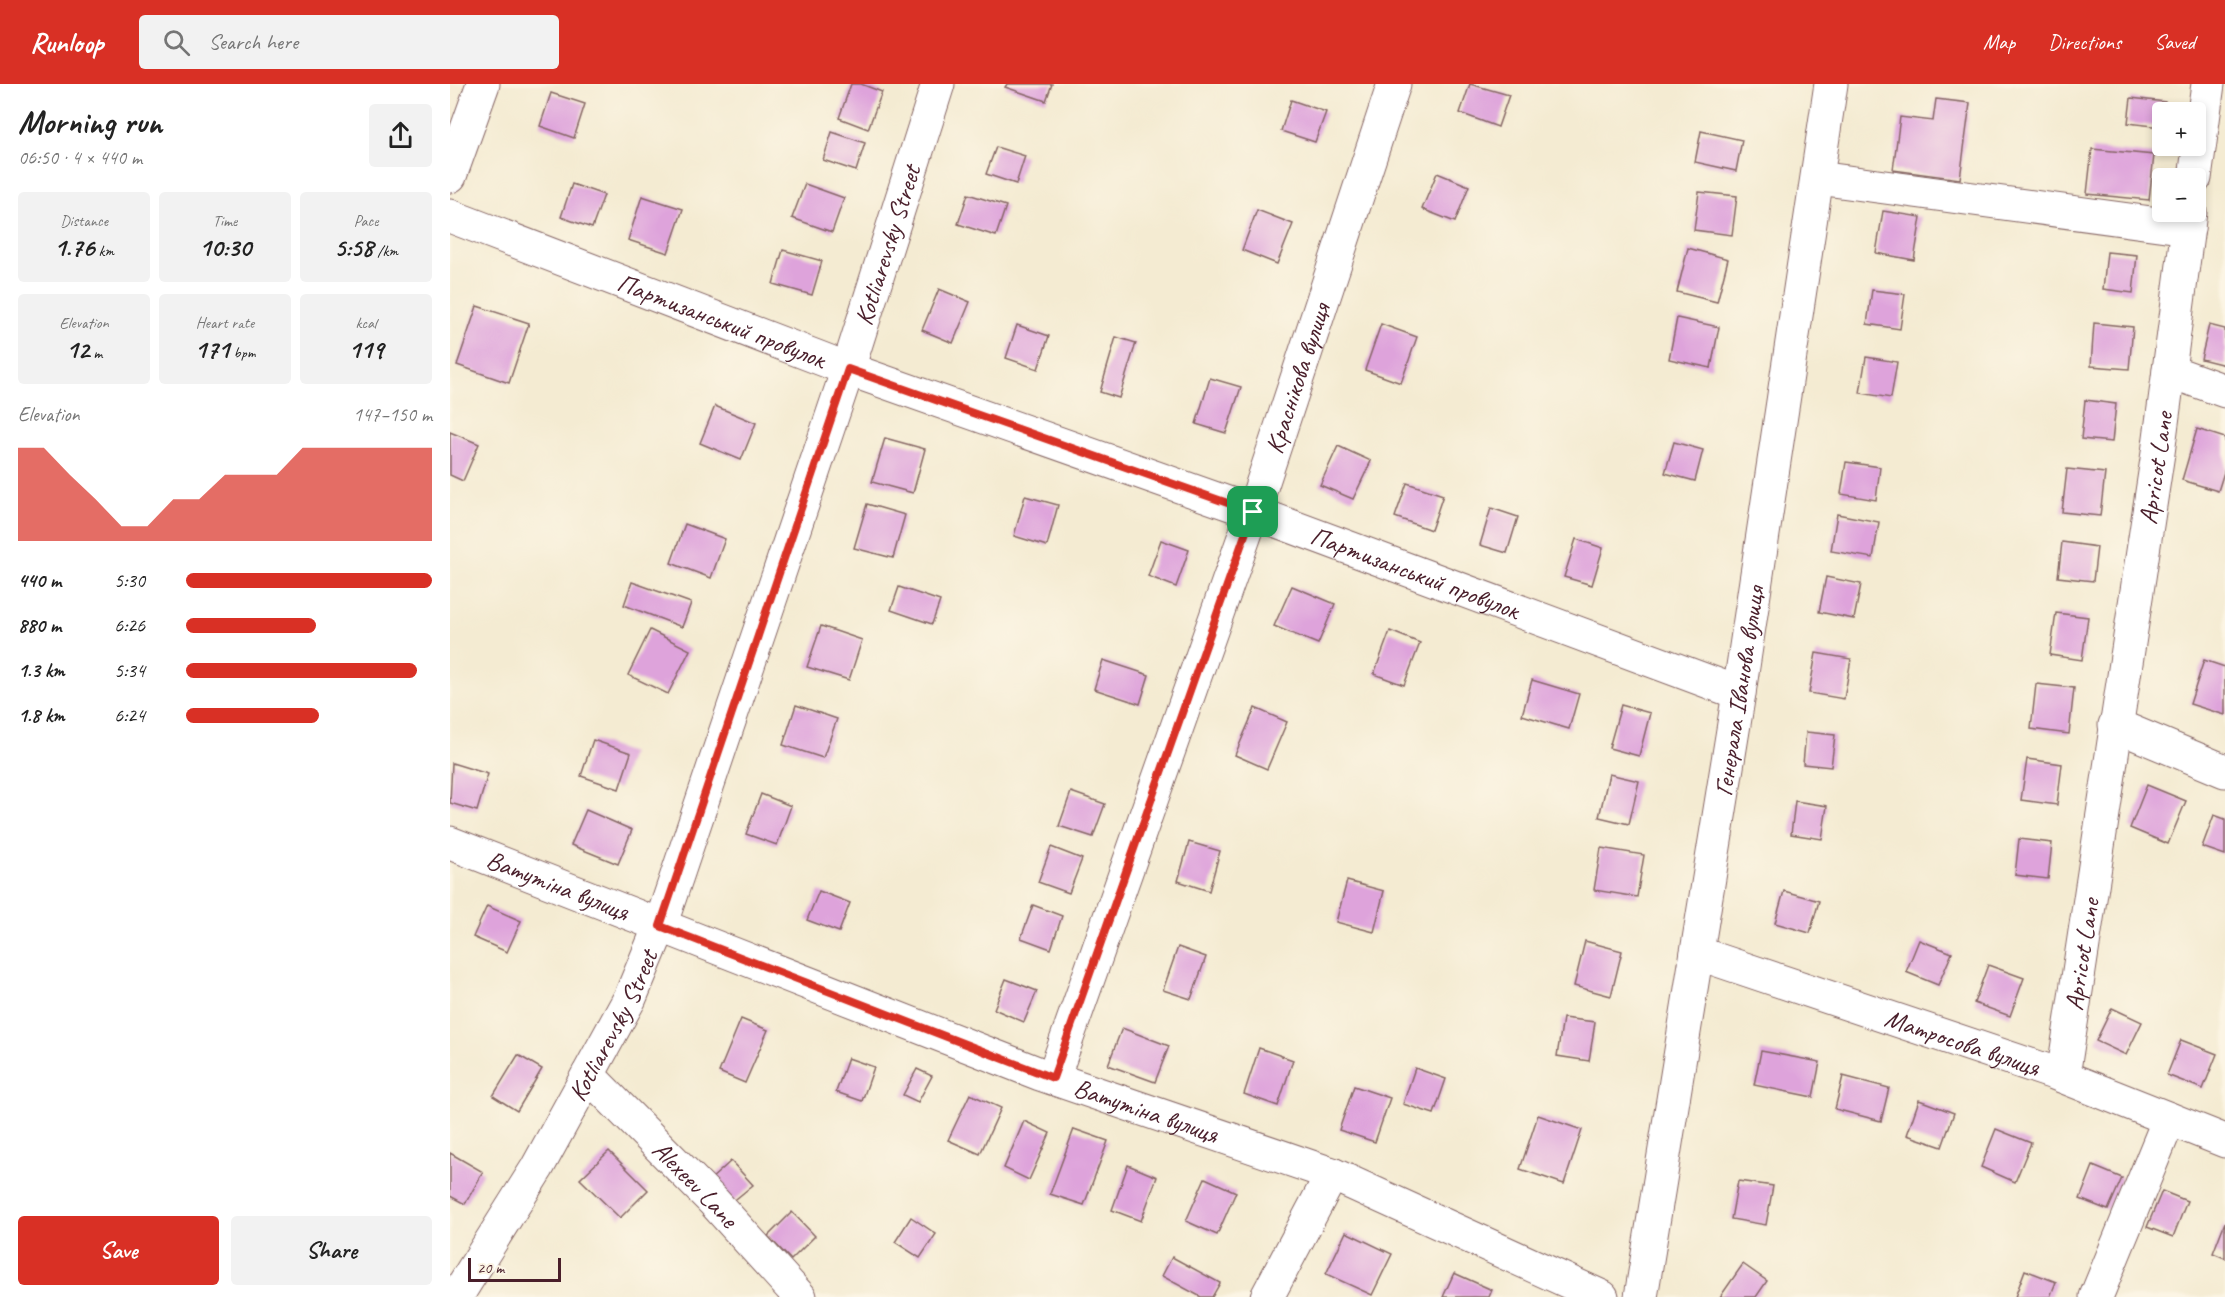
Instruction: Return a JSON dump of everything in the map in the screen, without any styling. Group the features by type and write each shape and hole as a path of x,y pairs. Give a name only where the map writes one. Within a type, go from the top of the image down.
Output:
{"street":[{"path":"450,176 483,84"},
{"name":"Kotliarevsky Street","path":"456,1297 537,1168 630,998 660,926 848,369 938,84"},
{"name":"Краснікова вулиця","path":"1053,1078 1253,512 1394,84"},
{"name":"Генерала Іванова вулиця","path":"1641,1297 1739,693 1831,84"},
{"path":"2196,168 2208,84"},
{"path":"1818,178 2152,216"},
{"name":"Партизанський провулок","path":"450,216 848,369 1253,512 1739,693"},
{"name":"Apricot Lane","path":"2062,1076 2169,371 2189,222"},
{"path":"2169,371 2225,391"},
{"path":"2115,725 2225,771"},
{"name":"Ватутіна вулиця","path":"450,843 1053,1078 1332,1174 1602,1297"},
{"name":"Матросова вулиця","path":"1697,953 2062,1076 2225,1141"},
{"name":"Alexeev Lane","path":"588,1075 714,1202 800,1297"},
{"path":"2096,1297 2169,1119"},
{"path":"1267,1297 1332,1174"}],"building":[{"path":"851,84 861,84 882,92 868,129 839,118"},
{"path":"1007,84 1052,84 1046,101 1005,87"},
{"path":"1470,84 1509,95 1498,127 1460,113"},
{"path":"551,93 585,104 574,138 540,126"},
{"path":"2131,98 2165,102 2152,102 2152,126 2128,123"},
{"path":"1936,99 1970,103 1960,179 1893,170 1900,117 1933,121"},
{"path":"1291,100 1326,112 1315,142 1281,131"},
{"path":"1701,131 1742,140 1736,171 1695,162"},
{"path":"832,132 865,143 856,171 823,160"},
{"path":"996,147 1025,156 1016,184 986,174"},
{"path":"2092,149 2154,156 2149,200 2087,194"},
{"path":"1437,173 1469,186 1455,222 1422,209"},
{"path":"572,184 604,195 592,228 561,217"},
{"path":"805,184 844,198 832,232 792,218"},
{"path":"1699,192 1737,196 1732,235 1694,230"},
{"path":"968,194 1006,206 996,236 958,224"},
{"path":"642,196 683,209 668,253 628,240"},
{"path":"1257,210 1293,224 1277,264 1242,250"},
{"path":"1883,211 1921,217 1914,260 1876,253"},
{"path":"1688,248 1728,259 1717,302 1677,292"},
{"path":"783,250 822,261 812,295 773,284"},
{"path":"2107,252 2137,255 2133,293 2103,289"},
{"path":"939,289 970,302 953,343 922,330"},
{"path":"1872,290 1905,294 1900,329 1867,324"},
{"path":"477,306 529,323 509,383 457,365"},
{"path":"1677,318 1719,327 1711,368 1669,359"},
{"path":"2094,323 2133,327 2129,369 2091,366"},
{"path":"1381,324 1417,337 1401,383 1365,370"},
{"path":"1017,325 1049,336 1038,369 1006,358"},
{"path":"2209,325 2225,329 2225,365 2201,359"},
{"path":"1116,337 1136,343 1119,398 1100,392"},
{"path":"1866,357 1897,362 1891,398 1860,393"},
{"path":"1210,378 1241,387 1226,433 1196,424"},
{"path":"2085,400 2116,404 2112,442 2081,439"},
{"path":"715,406 756,423 741,460 700,443"},
{"path":"2197,429 2225,438 2225,469 2218,491 2182,480"},
{"path":"450,432 479,444 463,481 450,475"},
{"path":"885,438 925,449 913,493 872,482"},
{"path":"1674,442 1703,450 1695,481 1665,473"},
{"path":"1338,446 1371,461 1353,499 1320,485"},
{"path":"1846,462 1880,467 1876,500 1841,494"},
{"path":"2067,469 2105,473 2100,516 2062,512"},
{"path":"1407,483 1443,495 1431,530 1395,517"},
{"path":"1025,496 1058,505 1047,546 1014,536"},
{"path":"867,504 905,515 893,558 854,548"},
{"path":"1491,508 1518,517 1507,553 1480,545"},
{"path":"1837,514 1879,522 1873,558 1831,551"},
{"path":"685,524 725,539 711,578 671,563"},
{"path":"1576,539 1603,548 1592,585 1564,577"},
{"path":"1161,540 1189,550 1176,587 1148,576"},
{"path":"2062,542 2097,547 2093,581 2058,577"},
{"path":"1826,577 1861,584 1854,619 1819,612"},
{"path":"632,582 691,603 682,627 624,605"},
{"path":"1292,586 1335,604 1318,644 1274,626"},
{"path":"899,587 940,601 932,624 891,610"},
{"path":"2056,613 2088,617 2082,660 2050,655"},
{"path":"821,626 862,640 849,680 807,667"},
{"path":"650,630 690,650 668,694 628,675"},
{"path":"1390,631 1420,643 1404,685 1374,674"},
{"path":"1816,653 1851,659 1844,699 1809,693"},
{"path":"1103,660 1149,675 1140,704 1094,689"},
{"path":"2204,660 2225,667 2225,715 2190,704"},
{"path":"1532,680 1579,694 1569,729 1522,715"},
{"path":"2036,684 2074,688 2069,734 2031,729"},
{"path":"796,705 837,719 823,758 783,745"},
{"path":"1621,705 1650,713 1639,756 1609,748"},
{"path":"1255,708 1287,722 1267,769 1235,755"},
{"path":"1806,732 1835,735 1831,767 1803,764"},
{"path":"593,740 631,753 619,789 581,776"},
{"path":"2027,759 2062,764 2057,805 2021,800"},
{"path":"452,763 488,774 477,811 450,803"},
{"path":"1609,774 1639,781 1629,824 1599,817"},
{"path":"2147,785 2186,801 2168,844 2130,828"},
{"path":"1071,792 1105,804 1093,837 1059,826"},
{"path":"761,794 791,806 777,845 746,834"},
{"path":"1795,801 1827,806 1822,839 1791,834"},
{"path":"586,810 632,830 618,864 571,845"},
{"path":"2214,815 2225,819 2225,855 2202,847"},
{"path":"2019,839 2052,843 2048,879 2015,875"},
{"path":"1189,842 1220,851 1209,891 1178,881"},
{"path":"1051,847 1082,859 1069,893 1038,882"},
{"path":"1601,848 1644,855 1637,897 1594,890"},
{"path":"1347,881 1384,891 1374,932 1336,922"},
{"path":"819,891 850,903 839,932 807,920"},
{"path":"1784,891 1819,901 1810,933 1775,923"},
{"path":"1033,905 1062,916 1051,949 1021,938"},
{"path":"487,906 521,921 507,952 473,937"},
{"path":"1919,940 1952,953 1938,985 1906,972"},
{"path":"1585,941 1622,951 1611,996 1574,986"},
{"path":"1178,947 1206,957 1191,999 1163,990"},
{"path":"1988,965 2024,978 2010,1016 1974,1003"},
{"path":"1006,979 1037,991 1024,1022 994,1009"},
{"path":"2112,1008 2142,1022 2126,1055 2096,1041"},
{"path":"1563,1018 1595,1022 1589,1061 1557,1056"},
{"path":"741,1019 768,1030 745,1083 719,1072"},
{"path":"1122,1028 1169,1046 1155,1082 1108,1065"},
{"path":"2181,1040 2217,1054 2203,1089 2167,1075"},
{"path":"1259,1048 1293,1060 1278,1106 1244,1094"},
{"path":"1761,1051 1820,1062 1813,1097 1754,1085"},
{"path":"518,1055 542,1069 517,1111 493,1096"},
{"path":"848,1058 874,1067 862,1101 836,1092"},
{"path":"1415,1068 1446,1079 1434,1114 1403,1104"},
{"path":"917,1069 932,1076 918,1102 903,1095"},
{"path":"1843,1076 1889,1088 1881,1121 1835,1109"},
{"path":"1354,1086 1390,1098 1375,1142 1339,1130"},
{"path":"970,1094 1001,1108 980,1154 948,1140"},
{"path":"1919,1100 1954,1113 1942,1147 1907,1135"},
{"path":"1538,1115 1582,1130 1564,1184 1520,1169"},
{"path":"1024,1121 1050,1133 1029,1180 1004,1168"},
{"path":"1074,1129 1108,1141 1084,1205 1050,1194"},
{"path":"1996,1129 2031,1143 2015,1182 1981,1167"},
{"path":"609,1151 648,1190 620,1218 580,1179"},
{"path":"450,1153 483,1172 465,1204 450,1196"},
{"path":"731,1161 753,1185 731,1203 710,1180"},
{"path":"1128,1165 1157,1177 1141,1221 1112,1210"},
{"path":"2093,1166 2122,1178 2108,1210 2080,1199"},
{"path":"1205,1178 1236,1192 1217,1235 1186,1221"},
{"path":"1738,1181 1773,1186 1766,1225 1731,1219"},
{"path":"2162,1191 2187,1201 2173,1237 2147,1227"},
{"path":"792,1212 815,1236 791,1260 768,1236"},
{"path":"911,1217 936,1234 920,1258 895,1242"},
{"path":"2225,1222 2225,1258 2213,1253"},
{"path":"1346,1232 1392,1254 1372,1295 1326,1274"},
{"path":"1172,1257 1220,1283 1212,1297 1201,1297 1162,1276"},
{"path":"1743,1264 1767,1281 1756,1297 1720,1297"},
{"path":"2025,1270 2056,1282 2050,1297 2015,1297"},
{"path":"1454,1273 1492,1290 1489,1297 1443,1297"}],"route":[{"path":"848,369 1253,512 1053,1078 660,926 848,369"}]}
